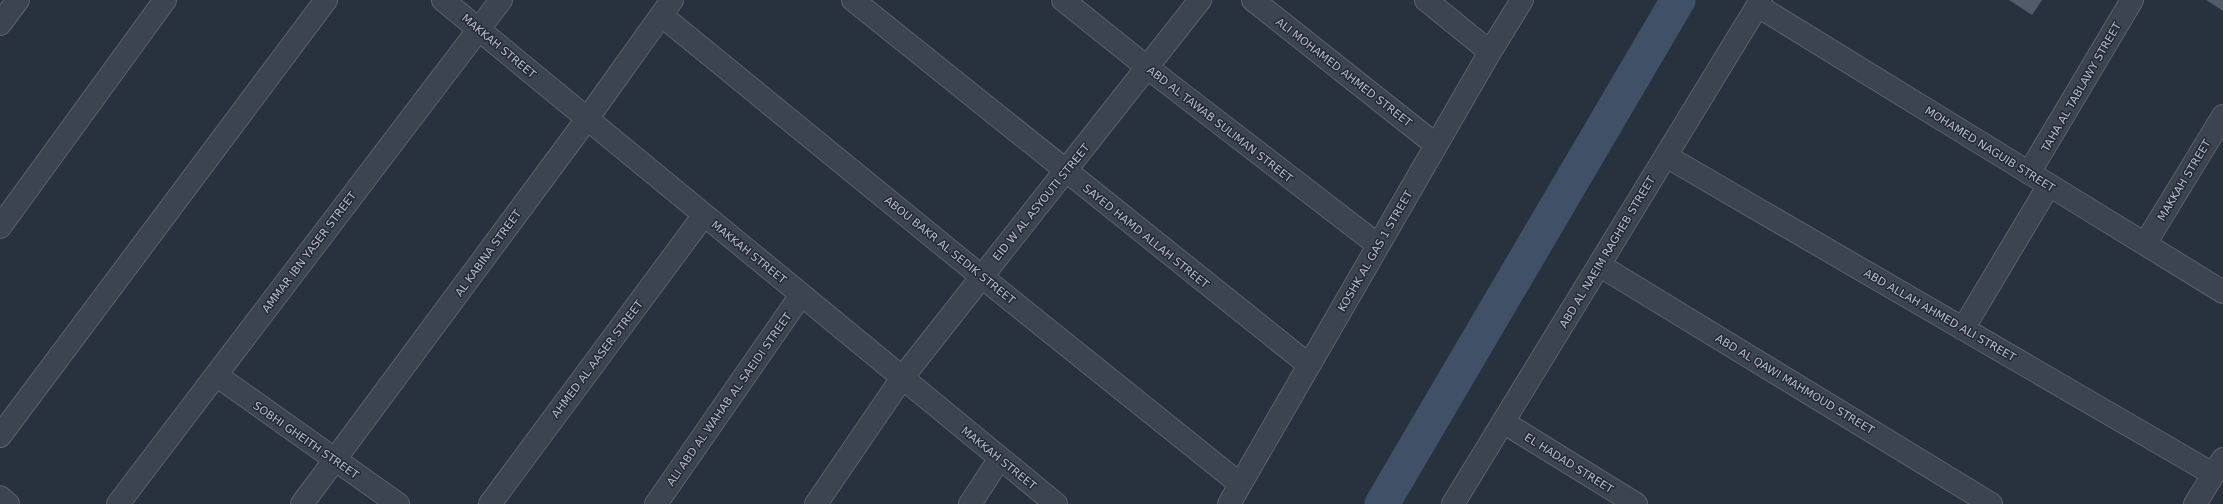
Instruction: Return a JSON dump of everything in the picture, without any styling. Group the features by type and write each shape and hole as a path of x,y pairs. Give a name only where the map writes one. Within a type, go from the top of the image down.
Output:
{"street":[{"path":"0,24 18,0"},
{"path":"0,227 165,0"},
{"path":"0,436 326,0"},
{"name":"MAKKAH STREET","path":"443,0 1056,504"},
{"name":"AMMAR IBN YASER STREET","path":"118,504 501,0"},
{"name":"SAYED HAMD ALLAH STREET","path":"853,0 1309,365"},
{"name":"ABD AL TAWAB SULIMAN STREET","path":"1063,0 1148,68 1378,245"},
{"name":"EID W AL ASYOUTI STREET","path":"816,504 902,378 1148,68 1200,0"},
{"name":"ALI MOHAMED AHMED STREET","path":"1253,0 1436,145"},
{"path":"1426,0 1490,52"},
{"name":"KOSHK AL GAS 1 STREET","path":"1229,504 1490,52 1522,0"},
{"name":"TAHA AL TABLAWY STREET","path":"2029,174 2132,0"},
{"name":"MOHAMED NAGUIB STREET","path":"1759,3 2029,174 2223,292"},
{"name":"ABD AL NAEIM RAGHEB STREET","path":"1459,502 1503,422 1759,3"},
{"name":"AL KABINA STREET","path":"302,504 587,119 666,7"},
{"name":"ABOU BAKR AL SEDIK STREET","path":"666,7 982,277 1240,484"},
{"name":"MAKKAH STREET","path":"2145,244 2223,116"},
{"name":"ABD ALLAH AHMED ALI STREET","path":"1666,156 1963,329 2218,467"},
{"path":"1963,329 2049,185"},
{"name":"AHMED AL AASER STREET","path":"490,504 704,215"},
{"name":"ABD AL QAWI MAHMOUD STREET","path":"1599,265 1991,504"},
{"name":"ALI ABD AL WAHAB AL SAEIDI STREET","path":"656,504 801,295"},
{"name":"SOBHI GHEITH STREET","path":"216,375 398,504"},
{"name":"EL HADAD STREET","path":"1503,422 1636,504"},
{"path":"970,504 1000,458"},
{"path":"2195,504 2218,467"},
{"path":"0,497 8,504"}],"building":[{"path":"2009,0 2042,0 2032,15"},
{"path":"2206,0 2223,0 2223,11"}],"waterway":[{"path":"1382,504 1678,0"}]}
